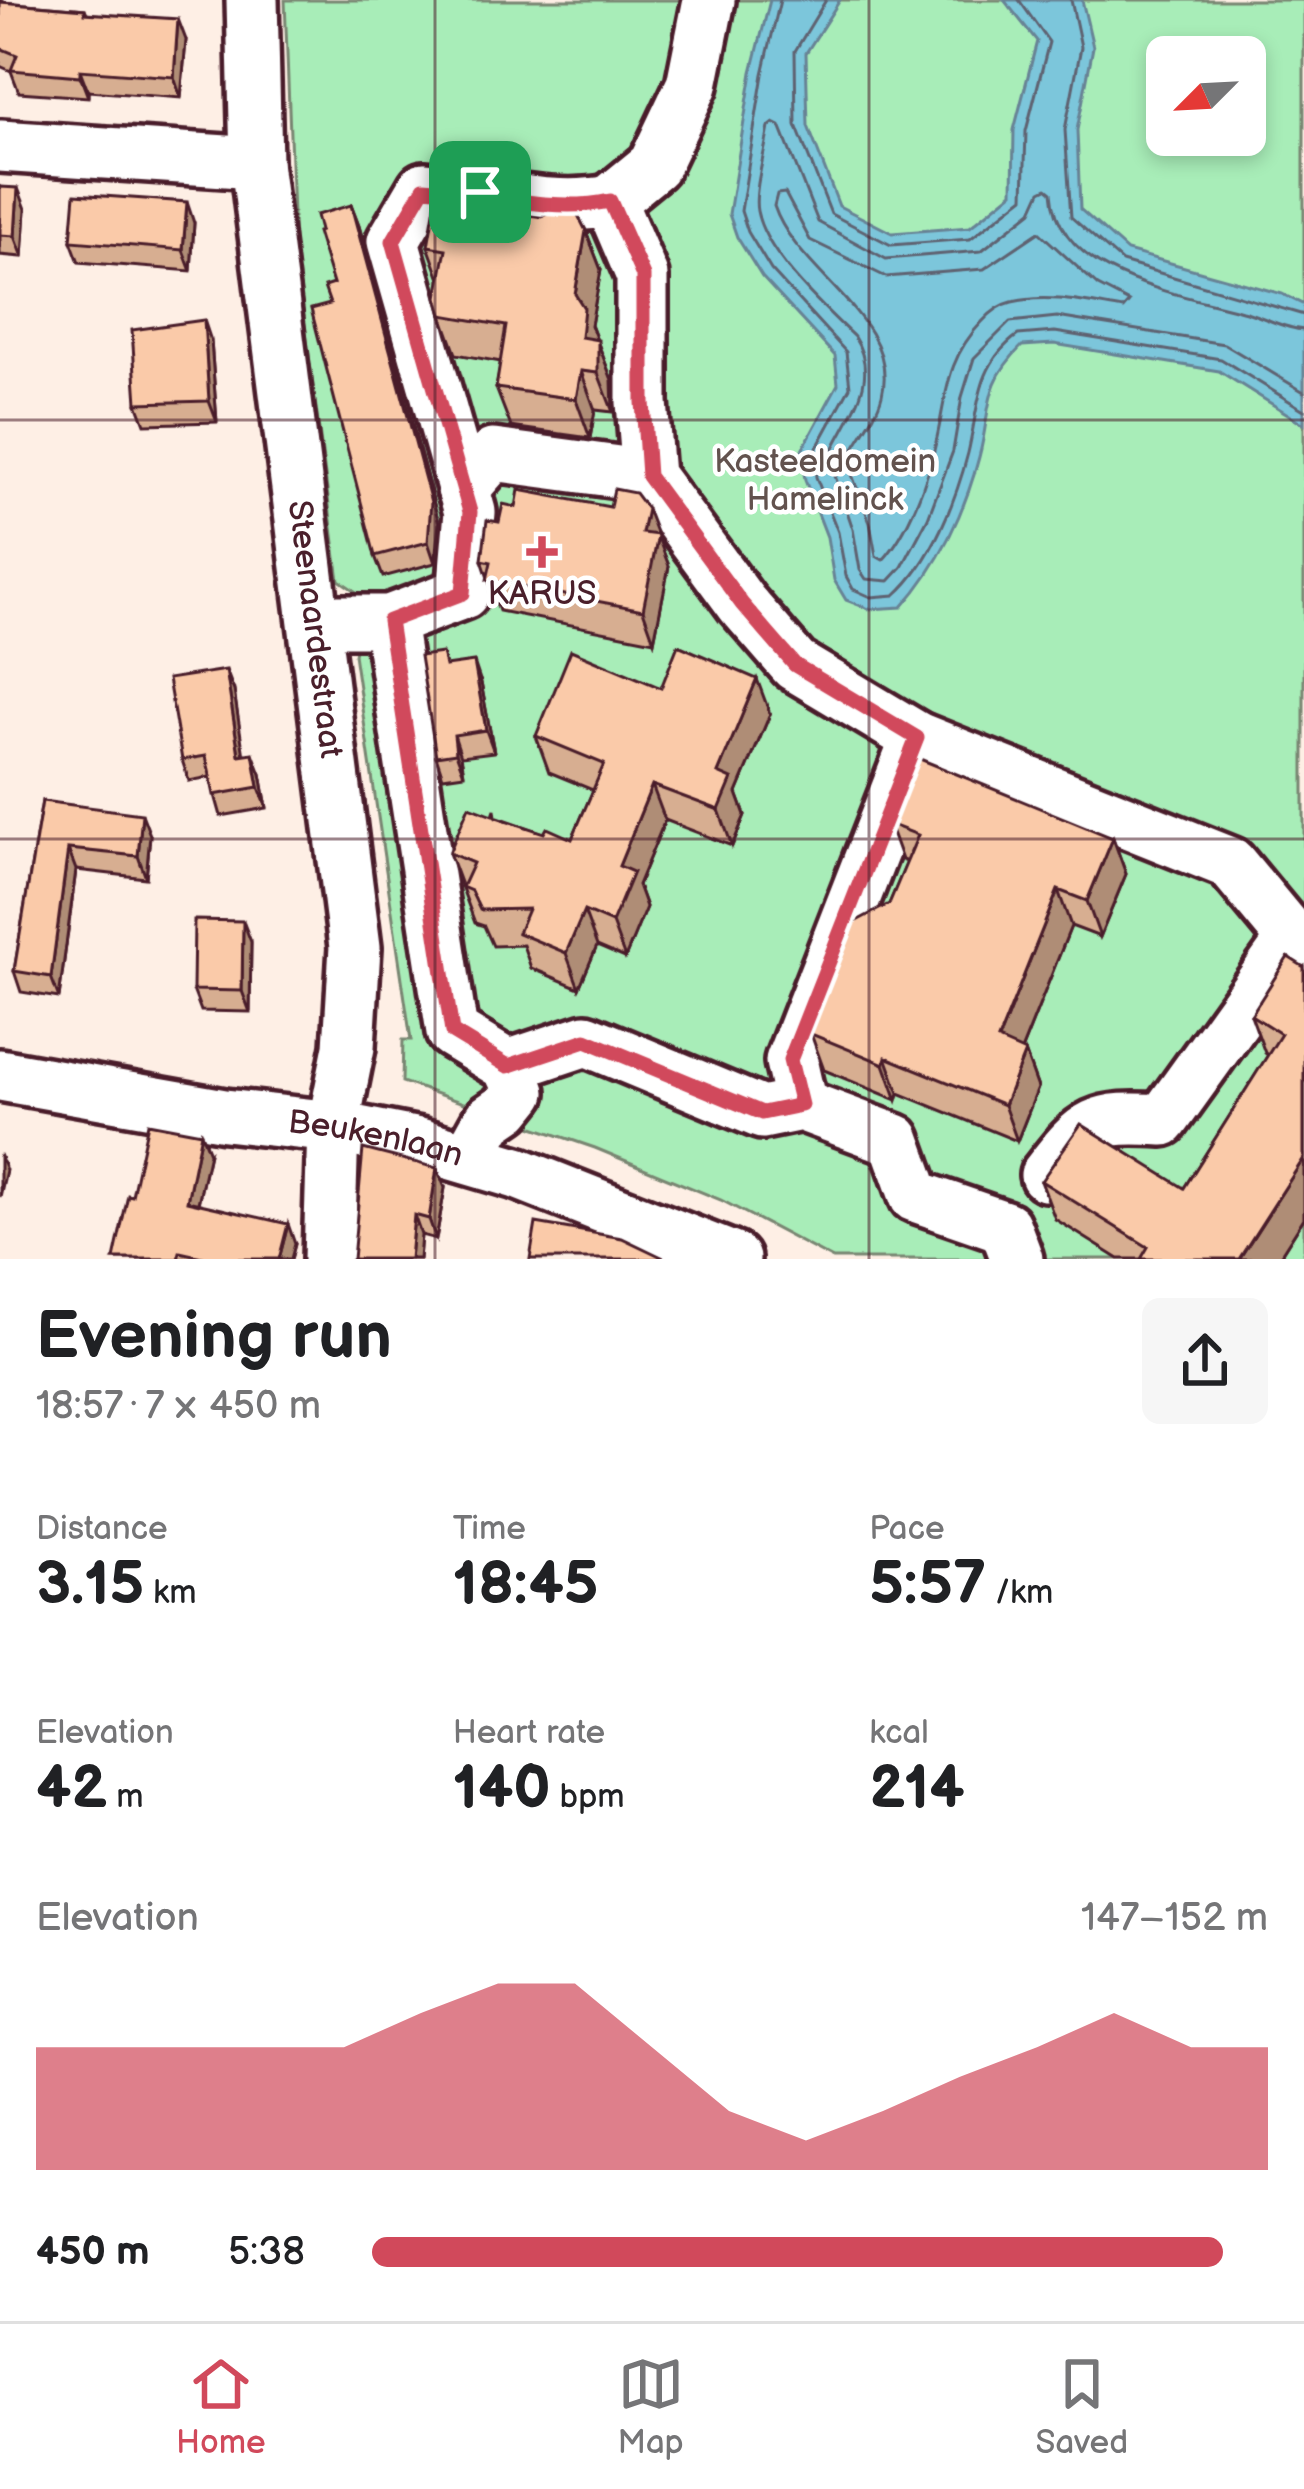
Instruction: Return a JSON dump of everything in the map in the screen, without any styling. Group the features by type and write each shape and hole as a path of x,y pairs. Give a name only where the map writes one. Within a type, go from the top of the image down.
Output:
{"street":[{"name":"Steenaardestraat","path":"252,0 256,163 355,947 349,1046 332,1127 329,1259"},
{"path":"317,621 389,621 463,593 470,512 393,241 424,188 575,208 610,201 654,165 692,86 709,0"},
{"path":"0,146 256,163"},
{"path":"610,201 643,276 648,476 742,604 795,665 917,738 1230,862 1299,942 1163,1120 1114,1117 1075,1137 1046,1175"},
{"path":"463,489 494,455 648,476"},
{"path":"389,621 452,1032 508,1066 520,1092 489,1120 468,1158"},
{"path":"801,1105 790,1060 917,738"},
{"path":"508,1066 586,1040 762,1113 801,1105 895,1140 915,1196 1005,1227 1017,1259"},
{"name":"Beukenlaan","path":"0,1075 419,1144 517,1173 734,1259"}],"green space":[{"name":"Kasteeldomein Hamelinck","path":"285,0 1304,0 1304,1259 833,1259 721,1200 595,1148 402,1082 403,1040 411,1040 354,654 359,629 365,629 361,595 339,580 294,243"}],"water":[{"path":"770,0 840,0 806,53 808,126 839,206 892,233 970,227 1013,192 1014,130 1037,41 1004,0 1082,0 1093,47 1077,130 1080,209 1127,251 1282,294 1304,305 1304,424 1219,371 1054,344 1022,346 994,385 966,497 928,574 902,607 869,609 846,600 834,580 827,537 805,480 801,452 838,384 835,356 762,277 729,214 752,72"}],"building":[{"path":"0,2 178,19 174,77 11,70 17,55 0,48"},
{"path":"0,187 18,188 15,236 0,235"},
{"path":"75,194 187,202 183,250 71,241"},
{"path":"437,194 482,203 481,208 542,217 556,207 577,213 586,231 575,294 584,308 581,337 598,340 598,373 581,371 576,399 496,388 506,326 442,315 437,297 446,249 428,246"},
{"path":"351,205 431,502 428,542 375,556 311,309 330,304 324,287 333,284 316,215"},
{"path":"204,320 209,401 137,403 132,330"},
{"path":"614,489 635,493 647,509 642,533 658,535 643,610 487,580 491,562 482,560 487,520 499,522 503,504 516,507 519,490 610,507"},
{"path":"678,645 757,679 718,773 732,779 719,810 652,785 619,866 633,872 612,923 584,911 566,953 518,933 528,909 480,910 471,891 462,887 473,863 449,853 469,806 493,815 495,809 496,817 544,833 547,828 572,839 604,764 536,736 571,650 661,688"},
{"path":"442,653 445,666 474,662 486,730 454,735 456,753 436,756 420,656"},
{"path":"226,670 239,755 253,753 259,787 214,795 206,756 182,760 168,679"},
{"path":"915,757 1113,838 1087,901 1058,890 998,1040 1025,1052 1004,1105 886,1057 884,1064 811,1034 809,1027 849,925 889,904 918,835 889,824"},
{"path":"42,801 142,814 138,856 68,849 51,977 14,971"},
{"path":"194,920 243,921 242,991 193,990"},
{"path":"1288,957 1304,967 1304,1158 1239,1259 1141,1259 1148,1247 1041,1181 1081,1124 1184,1188 1281,1034 1251,1015"},
{"path":"148,1123 201,1133 187,1201 288,1224 279,1259 211,1259 180,1252 178,1259 114,1259"},
{"path":"363,1149 437,1168 429,1219 414,1215 410,1259 353,1259"},
{"path":"536,1223 622,1238 666,1259 530,1259"}],"place":[{"name":"KARUS","path":"542,552"}],"route":[{"path":"424,188 480,192 575,208 610,201 643,276 648,476 742,604 795,665 917,738 790,1060 801,1105 762,1113 586,1040 508,1066 452,1032 389,621 463,593 470,512 393,241 424,188"}]}
